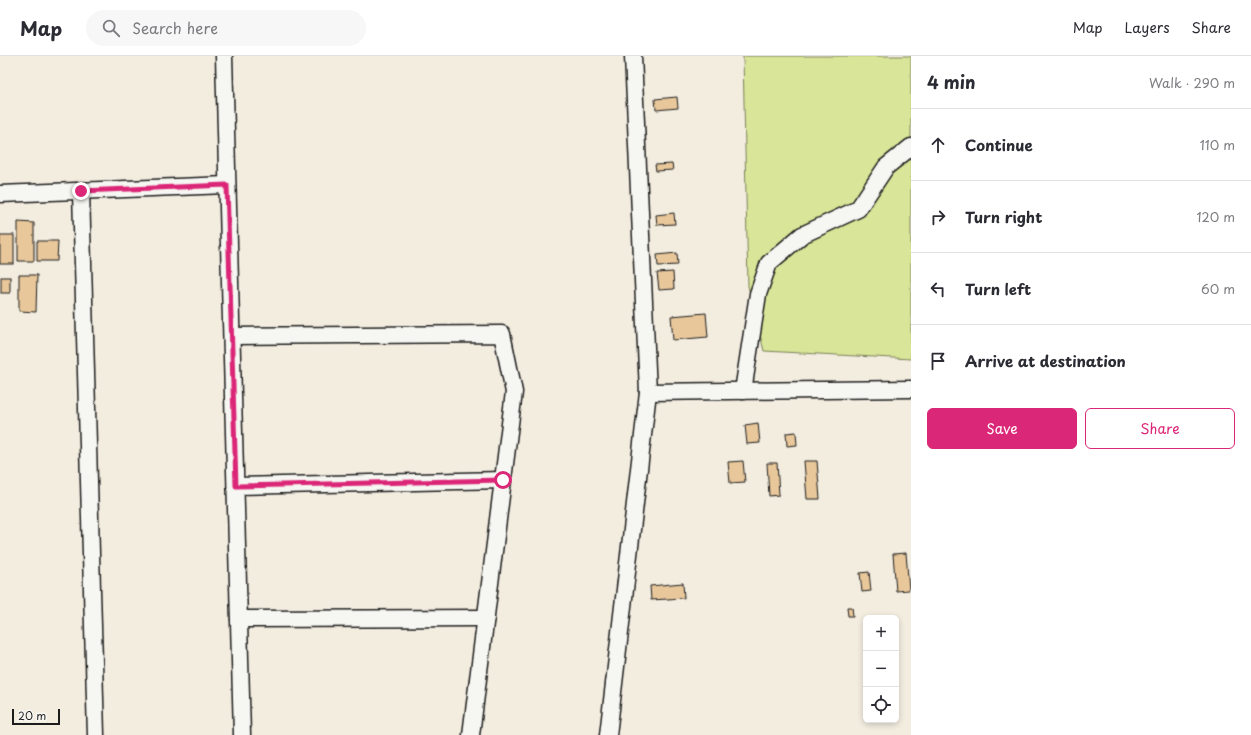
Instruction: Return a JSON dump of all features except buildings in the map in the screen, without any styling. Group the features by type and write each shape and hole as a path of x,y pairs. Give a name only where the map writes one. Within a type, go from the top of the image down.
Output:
{"street":[{"path":"224,56 242,735"},
{"path":"608,735 648,392 633,56"},
{"path":"743,391 758,294 769,263 802,235 858,209 886,167 911,147"},
{"path":"0,194 227,185"},
{"path":"81,191 96,735"},
{"path":"232,336 502,334 514,392 471,735"},
{"path":"648,392 911,389"},
{"path":"236,486 503,480"},
{"path":"239,619 486,618"}],"green space":[{"path":"743,56 911,56 911,359 764,351 748,286"}],"route":[{"path":"81,191 227,185 236,486 503,480"}]}
